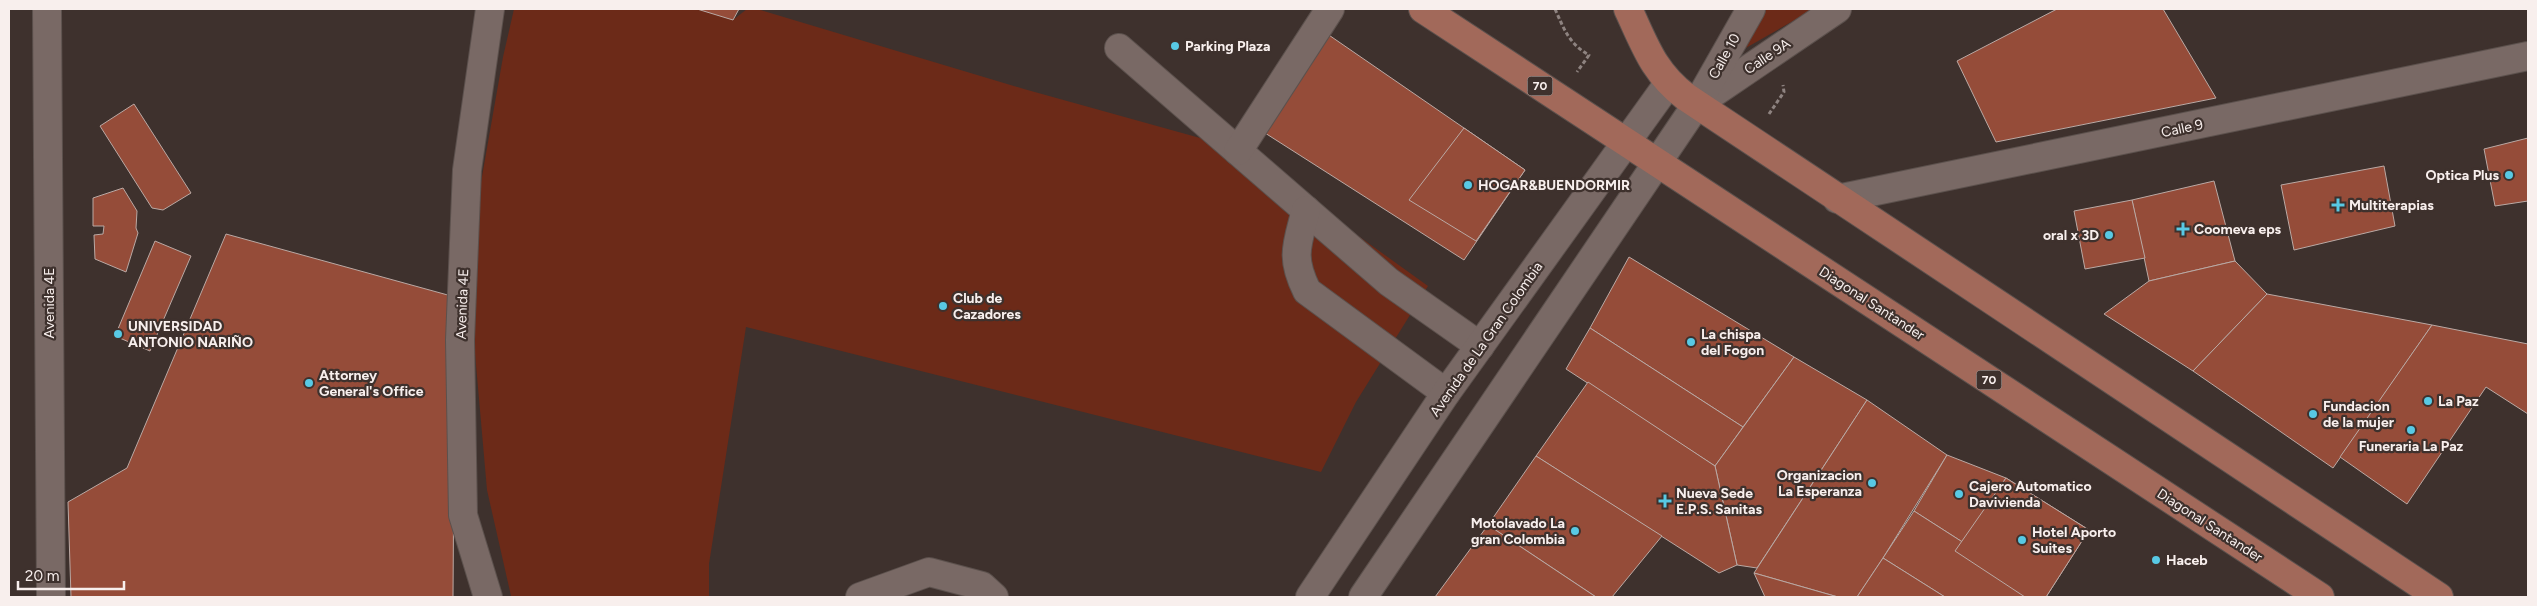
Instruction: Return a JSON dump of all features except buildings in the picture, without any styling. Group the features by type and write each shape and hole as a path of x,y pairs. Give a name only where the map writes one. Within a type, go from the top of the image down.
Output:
{"main road":[{"name":"Diagonal Santander","path":"1423,9 2320,597"},
{"path":"1628,9 1659,72 1668,84 1836,199 2439,597"}],"street":[{"name":"Avenida 4E","path":"47,9 52,597"},
{"name":"Avenida 4E","path":"488,597 463,515 460,340 467,170 490,9"},
{"path":"1238,151 1330,9"},
{"name":"Calle 10","path":"1698,104 1751,9"},
{"name":"Calle 9A","path":"1698,104 1837,9"},
{"path":"1119,48 1390,282 1480,346"},
{"name":"Calle 9","path":"1836,199 2528,56"},
{"name":"Avenida de La Gran Colombia","path":"1310,597 1446,393 1668,84"},
{"path":"1363,597 1698,104"},
{"path":"1306,210 1296,251 1297,271 1307,291 1446,393"},
{"path":"860,597 929,572 982,586 994,597"}],"path":[{"path":"1555,9 1570,40 1589,55 1560,98"}],"shaded area":[{"name":"Club de Cazadores","path":"514,9 697,9 733,20 747,9 757,9 1024,89 1236,148 1428,286 1356,402 1321,472 746,327 709,564 709,597 511,596 487,490 467,262 503,57"},
{"path":"1762,9 1814,9 1744,49"}],"place":[{"name":"Parking Plaza","path":"1175,46"},
{"name":"Optica Plus","path":"2509,175"},
{"name":"HOGAR&BUENDORMIR","path":"1468,185"},
{"name":"Multiterapias","path":"2338,205"},
{"name":"Coomeva eps","path":"2183,229"},
{"name":"oral x 3D","path":"2109,235"},
{"name":"Club de Cazadores","path":"943,306"},
{"name":"UNIVERSIDAD ANTONIO NARIÑO","path":"118,334"},
{"name":"La chispa del Fogon","path":"1691,342"},
{"name":"Attorney General's Office","path":"309,383"},
{"name":"La Paz","path":"2428,401"},
{"name":"Fundacion de la mujer","path":"2313,414"},
{"name":"Funeraria La Paz","path":"2411,430"},
{"name":"Organizacion La Esperanza","path":"1872,483"},
{"name":"Cajero Automatico Davivienda","path":"1959,494"},
{"name":"Nueva Sede E.P.S. Sanitas","path":"1665,501"},
{"name":"Motolavado La gran Colombia","path":"1575,531"},
{"name":"Hotel Aporto Suites","path":"2022,540"},
{"name":"Haceb","path":"2156,560"}]}
